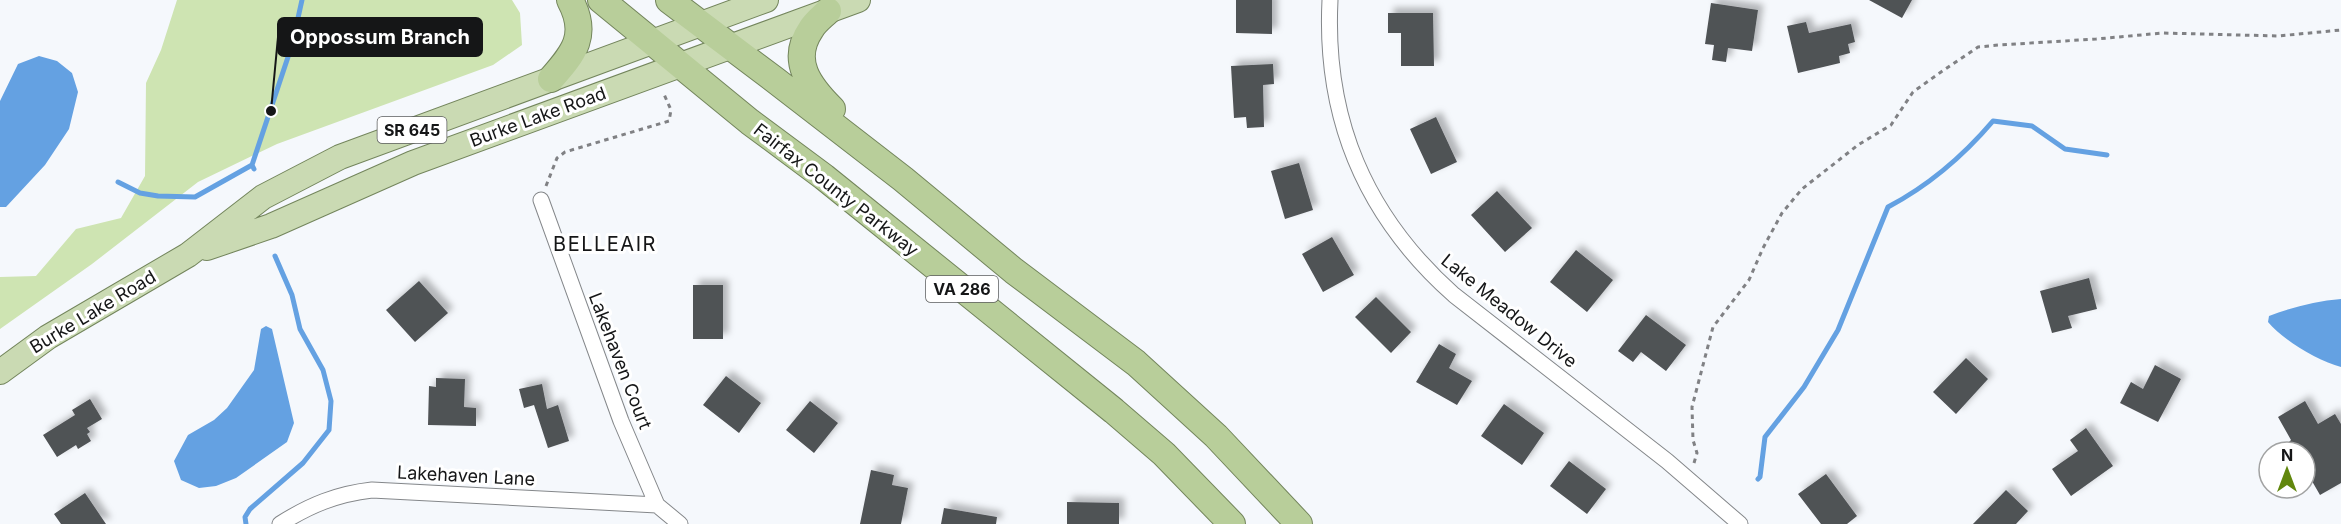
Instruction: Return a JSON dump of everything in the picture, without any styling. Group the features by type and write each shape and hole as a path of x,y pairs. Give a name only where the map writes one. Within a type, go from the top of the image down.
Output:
{"highway":[{"path":"551,79 573,54 578,36 578,21 570,0"},
{"name":"Fairfax County Parkway","path":"601,0 654,41 750,122 824,177 1114,411 1164,454 1232,524"},
{"name":"VA 286","path":"669,0 903,179 1014,271 1136,363 1216,436 1299,524"},
{"path":"828,11 810,29 804,47 802,66 809,84 903,179"}],"main road":[{"name":"Burke Lake Road","path":"0,372 48,337 188,255 263,197 340,157 765,0"},
{"name":"Burke Lake Road","path":"188,255 271,226 413,162 858,0"}],"street":[{"name":"Lake Meadow Drive","path":"1330,0 1330,57 1333,86 1345,135 1364,182 1382,214 1404,244 1454,295 1685,476 1740,524"},
{"name":"Lakehaven Court","path":"541,200 621,421 657,506 680,524"},
{"name":"Lakehaven Lane","path":"280,524 304,509 330,498 372,490 657,506"}],"path":[{"path":"1685,476 1696,459 1691,420 1692,407 1713,327 1749,280 1782,213 1802,189 1858,145 1891,125 1913,92 1941,72 1978,47 2163,33 2278,36 2341,30"},
{"path":"541,200 560,155 669,121 671,110 662,91"}],"green space":[{"path":"177,0 512,0 520,13 522,45 493,65 277,144 198,182 92,264 0,329 0,277 36,276 76,229 121,218 145,176 146,83 161,50"}],"water":[{"path":"39,56 57,61 72,73 78,92 69,129 45,165 6,207 0,207 0,101 18,64"},
{"path":"2341,299 2341,367 2302,349 2282,336 2268,322 2269,316 2287,310"},
{"path":"266,326 272,329 294,423 287,442 236,478 216,486 199,488 181,480 174,461 188,435 214,420 227,408 254,370 261,329"}],"building":[{"path":"1236,0 1272,0 1272,34 1236,33"},
{"path":"1869,0 1912,0 1902,18"},
{"path":"1711,3 1758,10 1752,51 1728,48 1726,62 1712,60 1714,45 1705,44"},
{"path":"1388,13 1433,13 1434,66 1401,66 1401,33 1388,33"},
{"path":"1806,22 1809,33 1851,24 1855,42 1848,44 1850,53 1839,56 1840,63 1798,73 1787,26"},
{"path":"1273,64 1274,84 1263,85 1264,127 1247,128 1246,117 1234,118 1231,66"},
{"path":"1436,117 1457,162 1431,174 1410,129"},
{"path":"1299,163 1313,210 1285,219 1271,171"},
{"path":"1497,191 1532,228 1505,252 1471,215"},
{"path":"1332,237 1354,275 1323,292 1302,254"},
{"path":"1576,250 1613,280 1587,312 1550,282"},
{"path":"2089,278 2097,309 2068,316 2072,328 2052,333 2040,291"},
{"path":"419,281 448,313 415,342 386,310"},
{"path":"693,285 723,285 723,339 693,339"},
{"path":"1376,297 1411,332 1391,353 1355,317"},
{"path":"1646,315 1686,345 1666,371 1641,352 1633,362 1618,351"},
{"path":"1439,344 1456,354 1449,368 1472,381 1457,405 1416,382"},
{"path":"1966,358 1988,379 1956,414 1933,392"},
{"path":"2155,365 2181,379 2158,422 2120,403 2131,382 2143,389"},
{"path":"726,376 761,403 739,433 703,405"},
{"path":"436,378 465,379 464,407 476,408 476,426 428,425 429,386 436,387"},
{"path":"542,384 547,409 558,405 569,441 548,448 534,405 524,408 519,389"},
{"path":"90,399 102,419 87,428 91,441 78,449 76,445 57,457 43,435 75,415 72,410"},
{"path":"810,401 838,423 814,453 786,430"},
{"path":"2305,401 2318,424 2335,414 2341,424 2341,483 2320,495 2317,490 2317,440 2291,440 2278,417"},
{"path":"1504,404 1544,433 1522,465 1481,436"},
{"path":"2086,428 2113,466 2071,496 2052,469 2078,451 2070,440"},
{"path":"1569,461 1606,489 1587,514 1550,486"},
{"path":"871,470 894,475 892,485 908,488 901,524 860,524"},
{"path":"1826,474 1857,516 1847,524 1821,524 1798,494"},
{"path":"2006,490 2028,511 2016,524 1973,524"},
{"path":"85,493 106,524 61,524 54,514"},
{"path":"1067,502 1119,503 1119,524 1067,524"},
{"path":"944,508 997,517 996,524 941,524"}],"waterway":[{"path":"254,169 252,165 292,45 302,0"},
{"path":"1758,479 1765,437 1804,387 1838,330 1888,207 1945,169 1993,121 2032,126 2065,149 2107,155"},
{"path":"118,182 140,193 195,197 252,165"},
{"path":"246,524 245,517 250,509 303,463 329,430 331,401 323,370 300,329 292,295 275,256"}],"place":[{"name":"Oppossum Branch","path":"271,111"}],"district":[{"name":"BELLEAIR","path":"605,244"}]}
